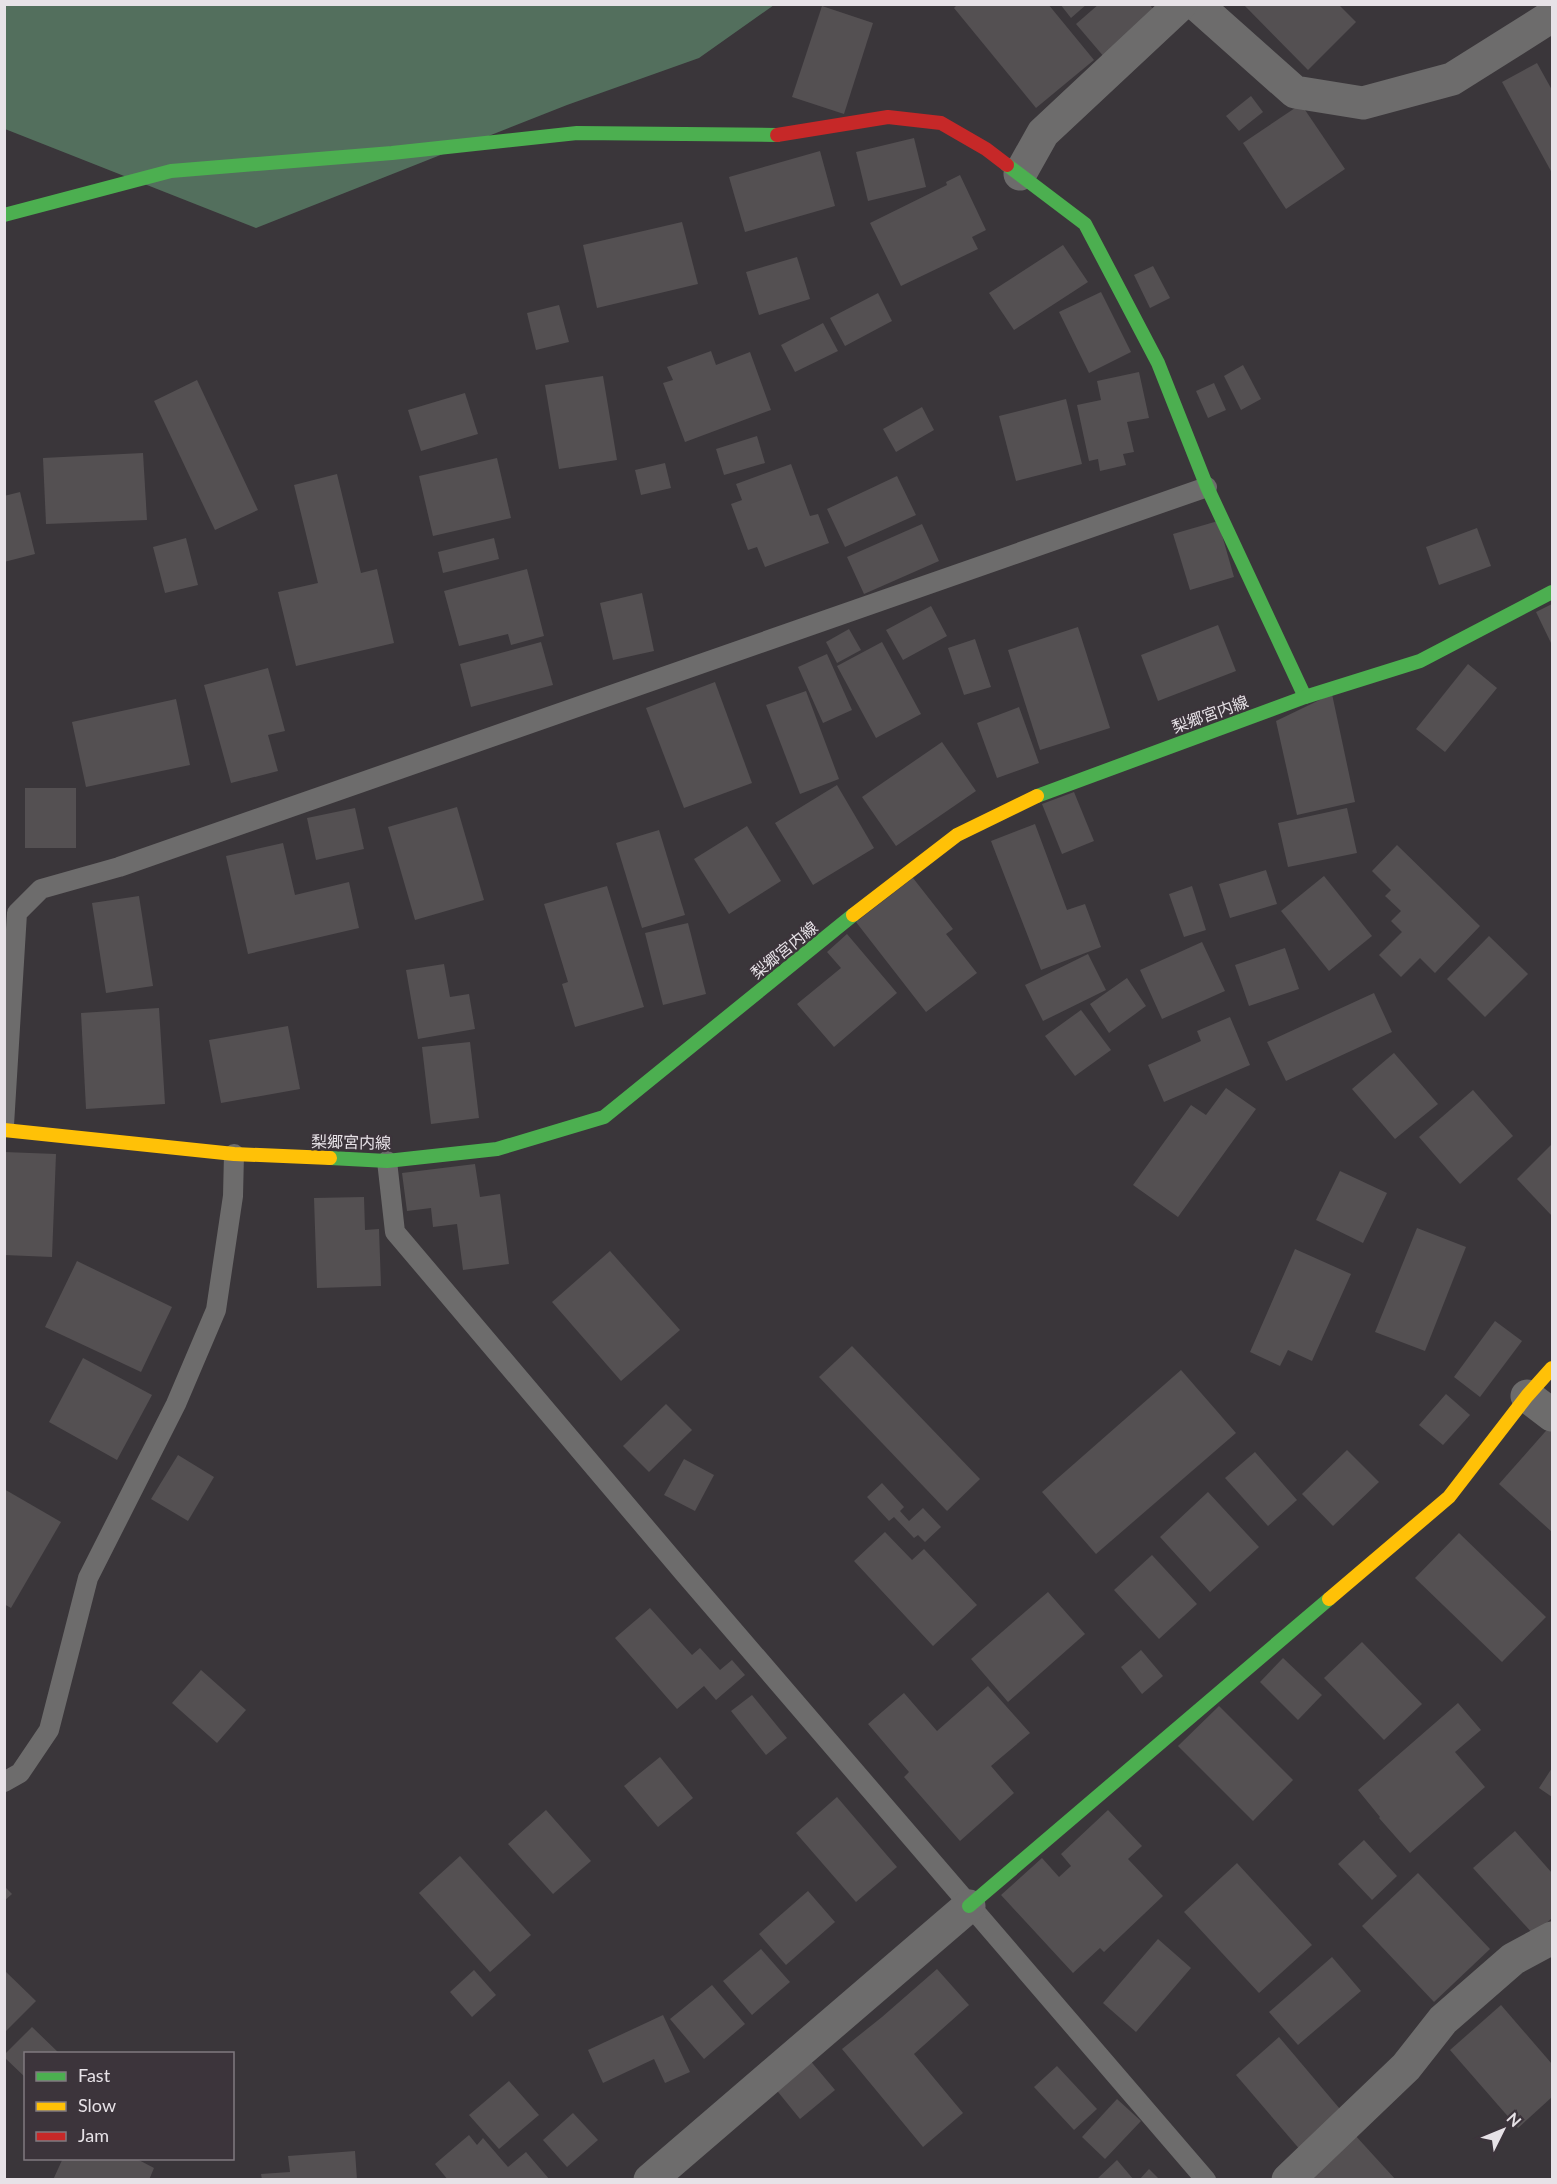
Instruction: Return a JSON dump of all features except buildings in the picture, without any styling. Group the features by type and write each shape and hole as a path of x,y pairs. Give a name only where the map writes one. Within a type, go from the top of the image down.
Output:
{"street":[{"path":"1020,174 1043,133 1181,4"},
{"path":"1196,4 1295,92 1364,103 1452,79 1552,16"},
{"path":"4,215 171,171 392,153 577,133 780,135 888,117 941,123 986,150 1085,224 1158,363 1207,487 1305,697"},
{"name":"梨郷宮内線","path":"4,1130 234,1154 387,1161 497,1149 604,1117 834,930 957,835 1039,795 1305,697 1420,661 1552,592"},
{"path":"650,2180 1449,1497 1527,1396 1552,1368"},
{"path":"1527,1396 1552,1415"},
{"path":"1288,2180 1406,2067 1443,2020 1513,1959 1552,1938"}],"lane":[{"path":"4,1125 17,913 40,889 119,867 1207,487"},
{"path":"4,1782 20,1773 49,1730 88,1578 176,1404 216,1310 233,1196 234,1154"},
{"path":"387,1161 395,1232 969,1906 1206,2180"}],"green space":[{"path":"4,5 774,5 699,58 567,105 256,228 5,129"}],"traffic: fast":[{"path":"4,215 171,171 392,153 577,133 777,135"},
{"path":"1007,165 1085,224 1158,363 1207,487 1305,697"},
{"path":"1037,796 1305,697 1420,661 1552,592"},
{"path":"330,1158 387,1161 497,1149 604,1117 853,915"},
{"path":"969,1906 1329,1599"}],"traffic: slow":[{"path":"853,915 957,835 1037,796"},
{"path":"4,1130 234,1154 330,1158"},
{"path":"1329,1599 1449,1497 1527,1396 1552,1368"}],"traffic: jam":[{"path":"777,135 888,117 941,123 986,149 1007,165"}]}
